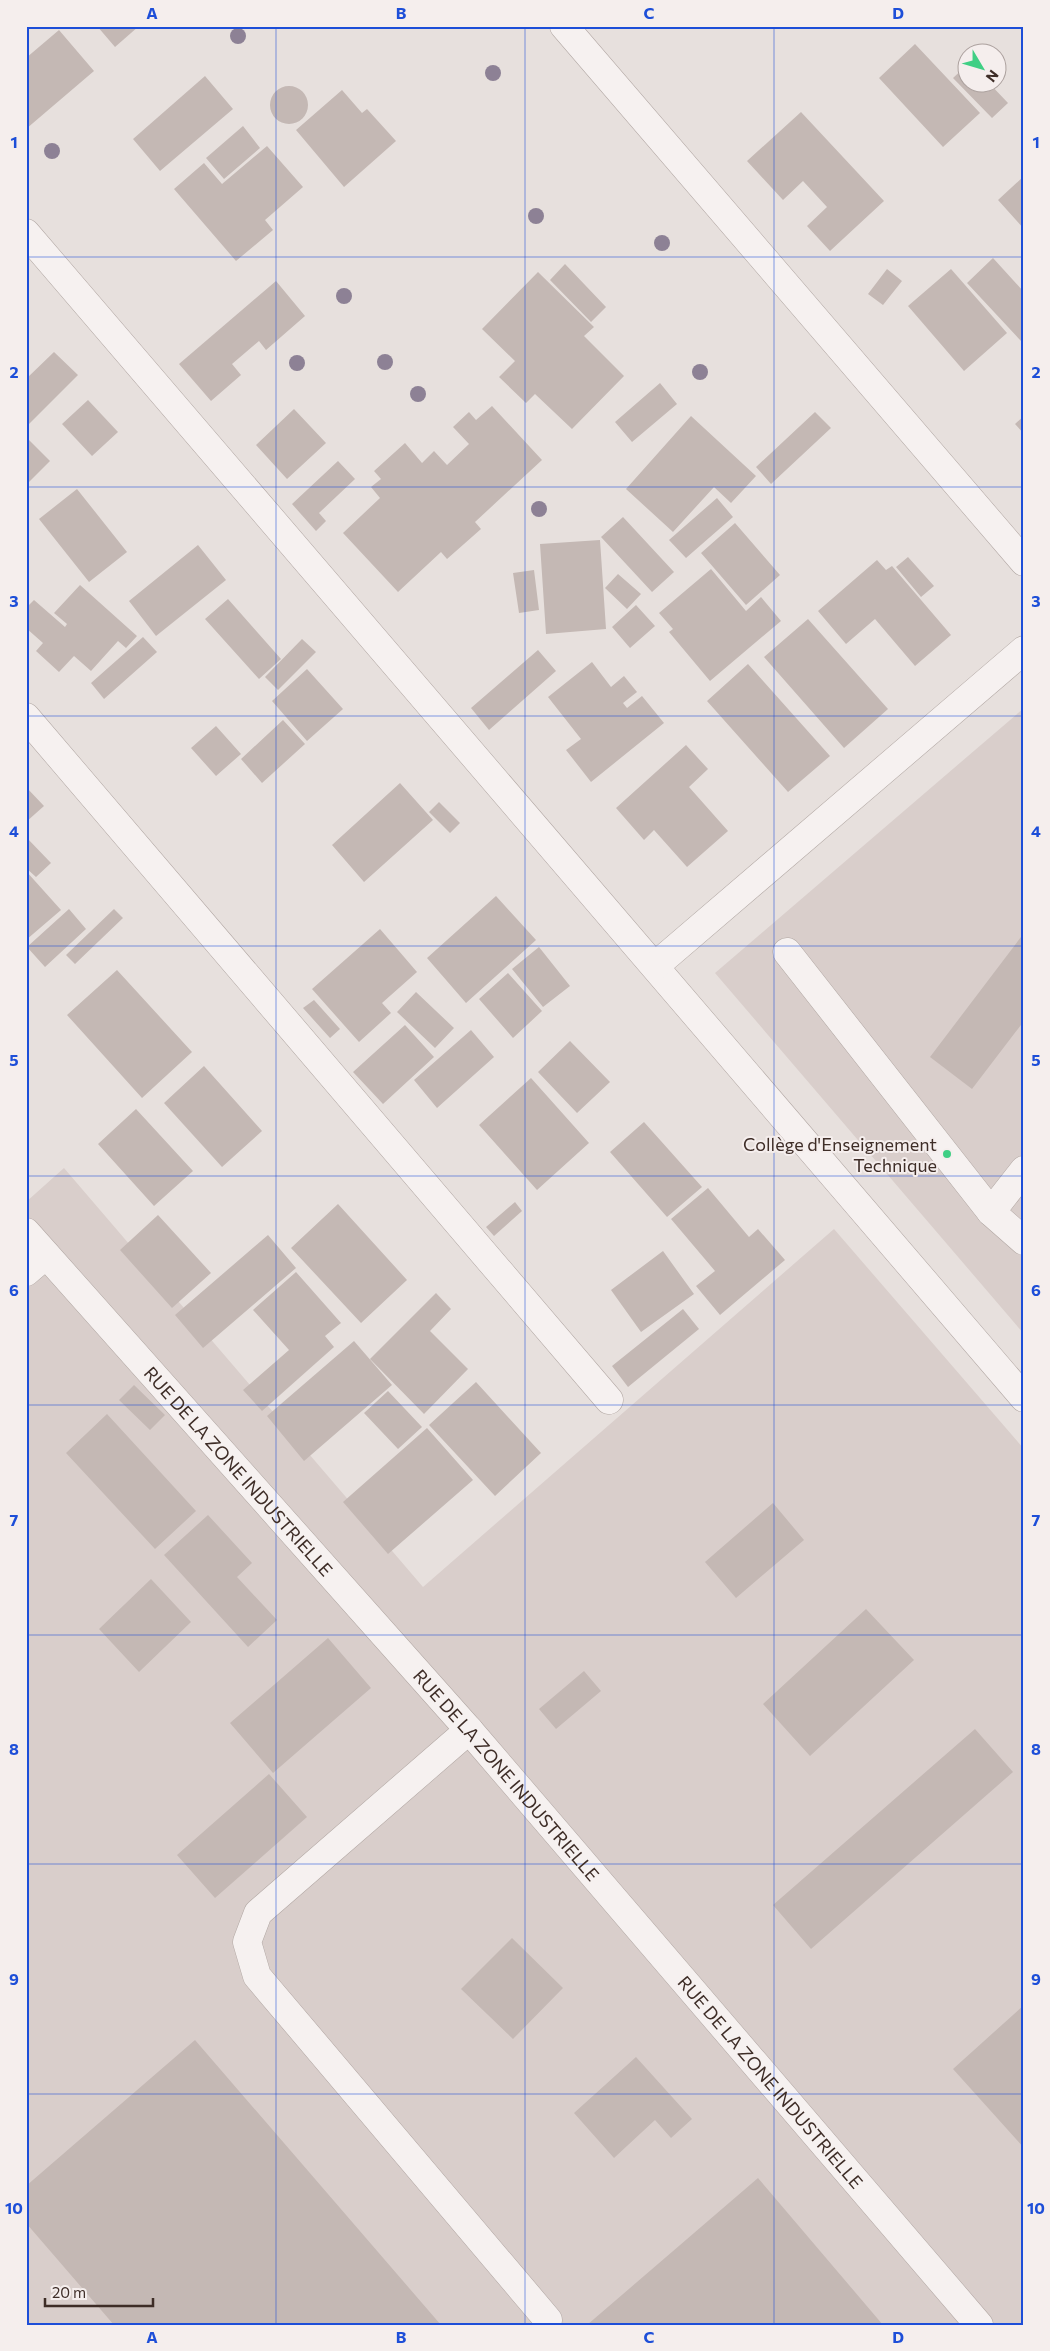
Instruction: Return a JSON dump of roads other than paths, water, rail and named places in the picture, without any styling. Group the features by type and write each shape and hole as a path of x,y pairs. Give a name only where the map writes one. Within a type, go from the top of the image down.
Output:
{"street":[{"path":"564,26 1024,562"},
{"path":"26,233 1024,1398"},
{"path":"655,966 1024,650"},
{"path":"26,717 609,1400"},
{"path":"787,952 990,1212 1024,1241"},
{"path":"990,1212 1024,1170"},
{"name":"RUE DE LA ZONE INDUSTRIELLE","path":"26,1232 36,1264 469,1730 979,2325"},
{"path":"469,1730 258,1913 247,1942 257,1976 548,2320"}],"place":[{"name":"Collège d'Enseignement Technique","path":"947,1154"}]}
